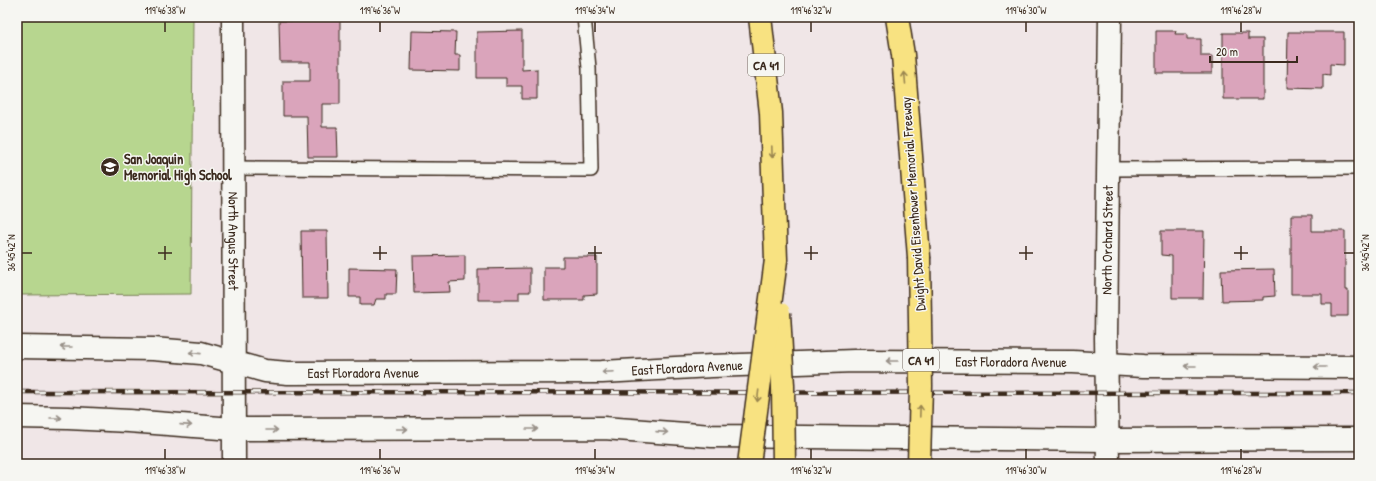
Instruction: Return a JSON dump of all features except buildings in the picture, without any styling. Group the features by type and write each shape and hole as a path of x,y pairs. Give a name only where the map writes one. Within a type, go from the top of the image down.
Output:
{"highway":[{"name":"CA 41","path":"760,17 771,114 776,260 783,386 784,464"},
{"name":"Dwight David Eisenhower Memorial Freeway","path":"897,17 903,55 919,256 921,386 919,464"},
{"path":"902,17 903,55"},
{"path":"749,464 776,260"}],"street":[{"name":"North Angus Street","path":"233,17 234,464"},
{"name":"North Orchard Street","path":"1108,464 1107,364 1110,17"},
{"name":"East Floradora Avenue","path":"17,347 153,349 201,353 265,371 288,373 602,372 854,361 1073,362 1143,366 1359,367"},
{"path":"17,418 68,418 129,421 233,429 604,428 712,436 1107,440 1359,439"}],"lane":[{"path":"233,168 591,170 589,68 584,17"},
{"path":"1109,169 1359,168"}],"green space":[{"name":"San Joaquin Memorial High School","path":"17,17 193,17 191,294 17,295"}],"railway":[{"path":"17,392 1359,393"}],"place":[{"name":"San Joaquin Memorial High School","path":"110,167"}]}
